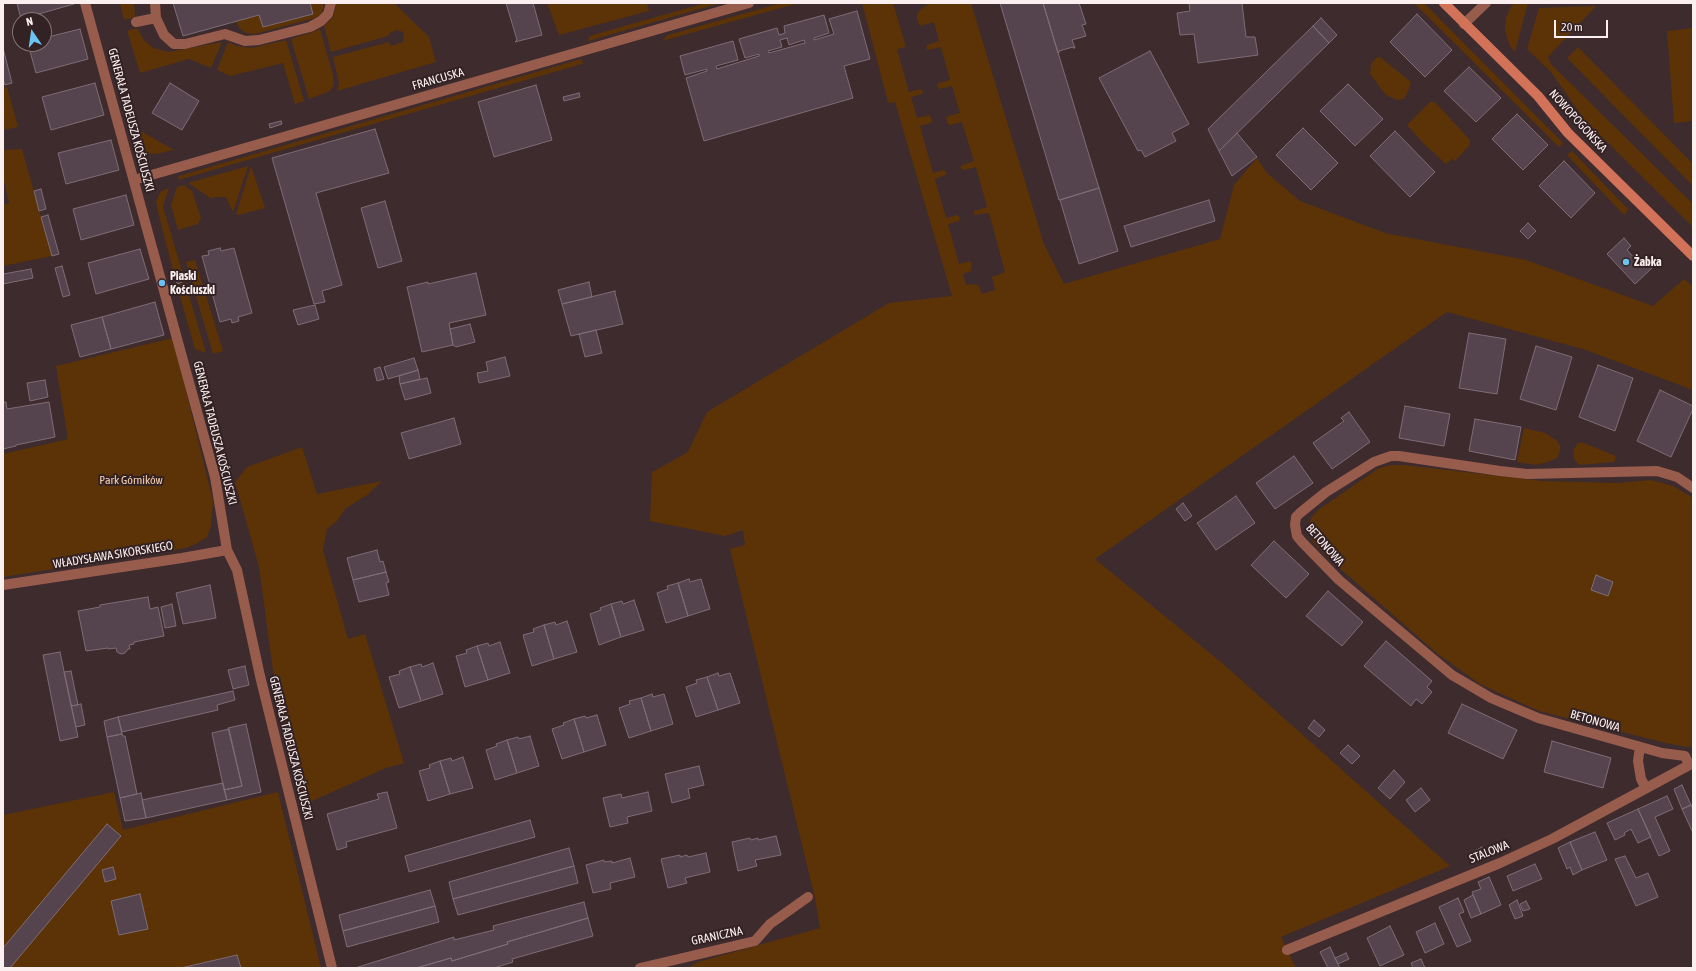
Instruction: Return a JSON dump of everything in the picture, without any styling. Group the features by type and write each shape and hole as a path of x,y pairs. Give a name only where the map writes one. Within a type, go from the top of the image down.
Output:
{"street":[{"name":"GENERAŁA TADEUSZA KOŚCIUSZKI","path":"85,3 215,477 227,550 237,570 262,683 332,967"},
{"path":"155,3 156,18 164,35 174,44 185,44 225,34 245,41 259,40 310,27 321,21 328,14 331,3"},
{"name":"FRANCUSKA","path":"134,180 749,3"},
{"name":"NOWOPOGOŃSKA","path":"1444,3 1538,96 1571,136 1693,256"},
{"path":"1464,24 1486,3"},
{"path":"136,22 156,18"},
{"name":"BETONOWA","path":"1691,764 1685,756 1662,754 1538,718 1491,698 1452,675 1330,572 1297,536 1295,531 1295,521 1300,513 1326,492 1374,462 1391,456 1527,474 1657,471 1677,477 1693,488"},
{"name":"WŁADYSŁAWA SIKORSKIEGO","path":"3,585 227,550"},
{"path":"1640,747 1638,761 1641,779 1646,788"},
{"name":"STALOWA","path":"1287,950 1552,839 1691,764"},
{"name":"GRANICZNA","path":"640,968 755,941 770,924 808,897"}],"green space":[{"path":"120,3 134,3 135,17 124,20"},
{"path":"310,3 324,3 322,12 318,17 255,34 246,33 239,28 236,21 259,15 263,27 312,14"},
{"path":"337,3 394,3 429,37 436,62 337,91 339,83 333,57 389,42 391,46 403,42 404,38 403,32 397,30 391,32 388,36 331,52 324,26 333,17"},
{"path":"547,3 647,3 649,11 559,35"},
{"path":"705,3 721,3 588,41 589,37 593,35"},
{"path":"781,3 799,3 662,41 668,35"},
{"path":"862,3 893,3 906,47 897,49 909,92 921,89 923,92 922,94 911,97 917,118 930,115 932,120 931,123 920,126 933,173 943,170 947,173 935,179 946,218 957,215 960,217 959,221 948,224 959,264 970,261 972,263 971,271 963,274 966,285 978,285 982,294 995,290 992,277 1005,272 989,213 974,215 974,211 987,207 976,167 964,170 960,168 962,165 974,161 962,122 950,125 948,124 946,118 948,116 960,113 952,86 939,89 937,86 939,83 950,80 941,47 928,50 926,48 927,45 939,41 934,22 920,26 917,19 917,14 921,9 930,3 971,3 1044,244 1064,284 1220,239 1234,185 1257,158 1267,173 1300,201 1385,233 1526,260 1653,306 1684,279 1693,287 1693,390 1586,350 1447,312 1095,559 1222,663 1450,866 1281,937 1296,968 688,968 698,962 820,928 815,898 730,549 745,545 743,530 725,536 650,521 652,472 688,452 707,412 889,303 952,296 895,102 888,102"},
{"path":"1423,3 1563,143 1559,147 1415,4"},
{"path":"1515,3 1528,3 1515,52 1510,46 1505,31 1506,18 1510,8"},
{"path":"1596,6 1548,57 1551,64 1693,204 1693,227 1584,119 1551,72 1527,49 1539,8"},
{"path":"137,28 144,40 153,48 169,52 222,42 211,68 189,59 140,73 127,31"},
{"path":"1693,28 1693,121 1674,123 1667,31"},
{"path":"320,29 333,75 334,85 330,91 309,99 291,39"},
{"path":"286,40 304,101 295,104 283,63 230,76 217,70 228,42 236,46 252,48"},
{"path":"1578,47 1693,164 1693,186 1567,58"},
{"path":"1380,57 1411,82 1404,99 1397,100 1386,95 1370,74 1371,64 1376,58"},
{"path":"581,59 582,64 178,180 179,176"},
{"path":"7,87 18,127 3,130 3,88"},
{"path":"1430,102 1435,102 1470,140 1470,145 1455,161 1452,159 1446,164 1424,144 1408,126 1408,124"},
{"path":"139,130 174,150 156,154 147,153"},
{"path":"22,149 52,256 3,266 3,205 9,203 3,177 3,150"},
{"path":"1572,151 1627,208 1628,210 1624,215 1567,155"},
{"path":"248,166 233,212 226,197 214,197 212,199 188,183"},
{"path":"251,166 265,208 239,215 236,214"},
{"path":"184,185 192,191 201,218 198,224 178,230 171,205 177,187"},
{"path":"169,188 163,206 206,353 195,349 177,285 183,283 178,269 173,270 157,208 156,201 161,191"},
{"path":"195,260 223,351 213,354 186,262"},
{"name":"Park Górników","path":"173,338 213,501 211,526 207,537 186,548 3,577 3,454 68,439 56,366"},
{"path":"1524,428 1545,433 1556,440 1560,445 1560,451 1557,458 1536,465 1517,462"},
{"path":"1581,442 1614,455 1616,458 1614,462 1579,465 1574,459 1574,449 1577,444"},
{"path":"302,447 317,494 382,481 367,495 346,508 337,521 327,529 323,550 348,639 365,634 404,763 386,768 303,805 278,708 259,567 235,482 247,467"},
{"path":"1392,465 1404,465 1543,481 1617,483 1651,480 1673,486 1693,498 1693,746 1687,747 1666,743 1539,711 1480,684 1438,654 1337,566 1312,541 1307,527 1311,518 1318,510 1379,468"},
{"path":"114,792 123,830 278,792 321,968 3,968 3,815"}],"building":[{"path":"17,3 74,4 46,12 19,12"},
{"path":"173,3 310,3 313,14 263,27 259,15 183,36"},
{"path":"506,3 533,3 542,35 515,42 517,40"},
{"path":"1000,3 1043,3 1099,188 1059,200"},
{"path":"1043,3 1079,3 1086,24 1082,25 1086,36 1072,40 1075,48 1073,47 1059,51 1058,53"},
{"path":"1189,3 1242,3 1246,37 1255,37 1258,55 1198,63 1194,34 1180,35 1177,13 1190,11"},
{"path":"857,11 870,59 844,66 853,98 704,141 686,78 707,71 707,69 685,75 680,56 733,41 738,60 716,66 717,69 759,56 759,54 745,58 739,39 777,28 779,35 785,33 784,26 824,15 829,33 814,38 814,40 834,34 829,19"},
{"path":"1417,14 1452,50 1425,77 1390,42"},
{"path":"1321,18 1337,35 1329,43 1313,26"},
{"path":"1313,26 1329,43 1219,151 1208,129"},
{"path":"80,29 88,59 36,73 30,52 52,52 52,36"},
{"path":"787,38 789,45 804,40 805,43 769,53 768,51 782,47 780,40"},
{"path":"3,48 12,83 5,85 3,79"},
{"path":"1150,51 1189,124 1172,133 1176,141 1145,157 1141,150 1138,151 1099,78"},
{"path":"1469,67 1501,98 1476,122 1444,91"},
{"path":"95,83 104,115 51,130 42,97"},
{"path":"170,83 199,101 182,130 152,113"},
{"path":"1348,84 1383,119 1355,146 1320,111"},
{"path":"536,85 552,140 494,157 478,102"},
{"path":"579,93 580,97 564,101 563,97"},
{"path":"1517,114 1548,145 1523,170 1492,139"},
{"path":"281,121 282,124 270,128 269,124"},
{"path":"1303,128 1338,163 1311,190 1276,155"},
{"path":"375,129 389,173 316,193 342,285 322,291 325,302 314,304 272,158"},
{"path":"1395,131 1435,172 1410,197 1370,156"},
{"path":"1237,133 1257,157 1232,176 1219,151"},
{"path":"111,140 119,170 66,184 58,153"},
{"path":"1564,161 1595,193 1571,218 1539,186"},
{"path":"1099,188 1118,251 1079,264 1060,200"},
{"path":"41,189 46,209 39,211 34,191"},
{"path":"126,195 134,225 81,240 73,209"},
{"path":"1209,200 1215,221 1131,247 1124,226"},
{"path":"385,201 402,261 378,268 361,208"},
{"path":"48,215 59,254 52,256 41,217"},
{"path":"1528,223 1536,231 1528,239 1520,231"},
{"name":"Żabka","path":"1624,238 1631,246 1627,250 1640,264 1644,260 1652,268 1635,284 1607,254"},
{"path":"220,248 221,251 234,248 252,313 238,317 239,321 232,323 231,319 220,322 202,256 209,255 208,251"},
{"path":"140,249 149,279 96,294 88,263"},
{"path":"62,266 70,295 63,297 55,268"},
{"path":"31,269 33,278 3,284 3,274"},
{"path":"179,271 182,282 177,284 174,272"},
{"path":"476,273 486,315 449,323 453,345 422,352 407,287 428,282 428,284"},
{"path":"589,282 592,297 562,304 558,290"},
{"path":"615,291 623,324 571,336 562,304"},
{"path":"155,302 164,335 111,349 102,317"},
{"path":"315,305 319,319 298,325 293,310"},
{"path":"102,317 111,349 80,357 71,325"},
{"path":"470,324 475,342 456,347 453,345 450,329"},
{"path":"596,330 602,353 585,357 579,334"},
{"path":"1469,333 1506,339 1497,394 1459,388"},
{"path":"1536,346 1572,357 1556,410 1520,399"},
{"path":"505,357 510,376 479,383 477,373 488,371 486,362"},
{"path":"414,358 418,370 388,379 384,367"},
{"path":"1598,365 1633,378 1615,431 1579,417"},
{"path":"380,367 384,379 377,381 374,369"},
{"path":"418,370 420,379 400,384 399,376"},
{"path":"427,378 431,393 405,400 400,384"},
{"path":"45,380 48,397 30,401 27,383"},
{"path":"1660,390 1693,406 1671,457 1637,441"},
{"path":"3,402 6,402 7,409 49,402 55,437 3,449"},
{"path":"1405,406 1450,414 1444,446 1399,438"},
{"path":"1349,412 1370,442 1332,469 1313,443 1344,421 1341,418"},
{"path":"454,418 461,444 409,459 401,433"},
{"path":"1475,419 1521,427 1515,460 1469,451"},
{"path":"1294,456 1313,483 1275,509 1256,483"},
{"path":"1236,496 1255,523 1216,550 1197,523"},
{"path":"1183,503 1192,516 1185,521 1176,509"},
{"path":"1274,541 1309,574 1286,598 1251,565"},
{"path":"377,550 380,562 383,561 386,572 353,580 347,558"},
{"path":"386,572 389,582 386,583 389,595 359,602 353,580"},
{"path":"1596,575 1613,582 1608,596 1591,590"},
{"path":"689,579 690,582 701,579 710,609 688,616 678,583"},
{"path":"678,583 688,616 666,623 657,593 668,589 667,586"},
{"path":"210,585 216,618 183,624 176,593"},
{"path":"1328,591 1363,622 1342,646 1306,616"},
{"path":"148,597 150,609 158,607 164,636 134,642 134,644 129,645 130,649 121,654 117,652 116,648 86,651 78,611 100,607 100,605"},
{"path":"634,600 644,630 621,637 611,604 622,601 623,604"},
{"path":"172,604 176,626 165,628 161,607"},
{"path":"611,604 621,637 599,645 590,614"},
{"path":"567,621 577,652 554,659 544,625 555,622 556,625"},
{"path":"544,625 554,659 532,666 523,635 534,632 533,629"},
{"path":"1386,641 1432,681 1427,687 1432,692 1422,704 1416,699 1411,706 1364,666"},
{"path":"500,642 510,673 488,680 477,646 488,643 489,646"},
{"path":"477,646 488,680 465,687 456,656 467,653 466,650"},
{"path":"60,652 78,737 60,741 43,655"},
{"path":"433,663 443,694 421,701 410,667 421,664 422,667"},
{"path":"245,666 249,685 233,689 228,670"},
{"path":"410,667 421,701 399,708 389,677 400,674 399,671"},
{"path":"71,671 78,705 71,706 64,672"},
{"path":"718,673 719,676 730,673 740,703 718,710 707,677"},
{"path":"707,677 718,710 696,717 686,687 697,683 696,680"},
{"path":"233,691 235,700 217,705 218,710 122,732 118,717"},
{"path":"652,694 653,697 664,694 673,724 651,731 641,698"},
{"path":"641,698 651,731 629,738 619,708 630,704 629,701"},
{"path":"81,704 85,725 76,727 71,706"},
{"path":"1462,704 1517,730 1503,759 1448,733"},
{"path":"597,715 606,745 584,752 574,719"},
{"path":"118,717 122,734 107,737 104,721"},
{"path":"574,719 584,752 562,759 552,729 564,725 563,723"},
{"path":"1314,720 1325,730 1319,737 1308,728"},
{"path":"246,724 261,792 227,800 224,790 242,786 228,728"},
{"path":"229,729 242,786 224,790 212,733"},
{"path":"122,734 125,736 137,794 120,798 107,737"},
{"path":"530,736 539,766 517,773 507,740"},
{"path":"507,740 517,773 495,780 486,750"},
{"path":"1552,741 1611,758 1603,788 1544,772"},
{"path":"1348,745 1360,756 1352,764 1340,753"},
{"path":"463,757 473,788 450,794 440,761 451,758 452,761"},
{"path":"440,761 450,794 428,801 419,771 430,768 429,765"},
{"path":"699,766 704,785 688,789 690,798 672,803 665,774"},
{"path":"1394,770 1405,782 1390,799 1378,788"},
{"path":"223,783 227,800 146,818 142,800"},
{"path":"1682,785 1691,805 1682,809 1674,789"},
{"path":"1421,788 1430,800 1415,812 1406,800"},
{"path":"387,792 397,828 346,842 347,847 337,850 327,814 379,799 377,794"},
{"path":"648,792 652,811 627,817 628,823 610,827 603,798 621,794 622,798"},
{"path":"141,793 146,818 125,821 120,798"},
{"path":"1667,796 1673,809 1655,817 1670,851 1659,856 1638,809"},
{"path":"1691,805 1693,809 1693,833 1682,809"},
{"path":"1638,809 1651,837 1638,843 1631,829 1624,833 1625,835 1615,840 1607,823"},
{"path":"530,820 535,837 409,872 405,856"},
{"path":"107,824 121,836 10,968 3,968 3,948"},
{"path":"1595,832 1607,860 1582,870 1570,842"},
{"path":"776,836 781,855 755,860 757,866 738,871 732,842 750,838 751,840 758,838 758,840"},
{"path":"1570,842 1582,870 1573,875 1570,867 1567,869 1558,848"},
{"path":"1482,847 1486,855 1475,861 1471,853"},
{"path":"569,848 574,866 453,899 449,882"},
{"path":"706,853 710,872 685,878 687,883 668,888 661,859 680,855 680,857 687,855 688,857"},
{"path":"1625,856 1636,878 1648,873 1658,897 1636,906 1615,859"},
{"path":"630,858 635,877 610,883 611,889 593,893 586,865 604,860 604,862 612,861 612,863"},
{"path":"1535,864 1542,879 1513,891 1507,876"},
{"path":"574,866 578,883 458,915 453,899"},
{"path":"113,867 116,879 105,882 102,870"},
{"path":"1489,877 1501,905 1481,914 1472,892 1481,889 1478,882"},
{"path":"430,890 435,906 343,931 339,915"},
{"path":"140,894 148,929 119,935 111,901"},
{"path":"1473,895 1481,914 1471,918 1464,900"},
{"path":"1458,898 1464,912 1459,914 1471,941 1457,947 1439,907"},
{"path":"1517,900 1523,916 1515,919 1509,905"},
{"path":"1526,901 1530,909 1523,911 1520,904"},
{"path":"584,902 588,918 507,942 508,944 452,961 451,958 416,968 355,968 454,937 454,940 494,930 493,926"},
{"path":"435,906 439,922 347,947 343,931"},
{"path":"588,918 593,936 512,959 513,962 494,968 416,968 451,958 452,961 508,944 507,942"},
{"path":"1435,923 1444,944 1425,953 1416,932"},
{"path":"1390,926 1404,955 1380,966 1367,938"},
{"path":"1330,947 1340,968 1328,968 1320,952"},
{"path":"1346,953 1349,959 1338,964 1335,958"},
{"path":"237,955 241,968 181,968"},
{"path":"1421,959 1425,968 1413,968 1411,963"}],"place":[{"name":"Żabka","path":"1626,262"},
{"name":"Piaski Kościuszki","path":"162,283"}]}
